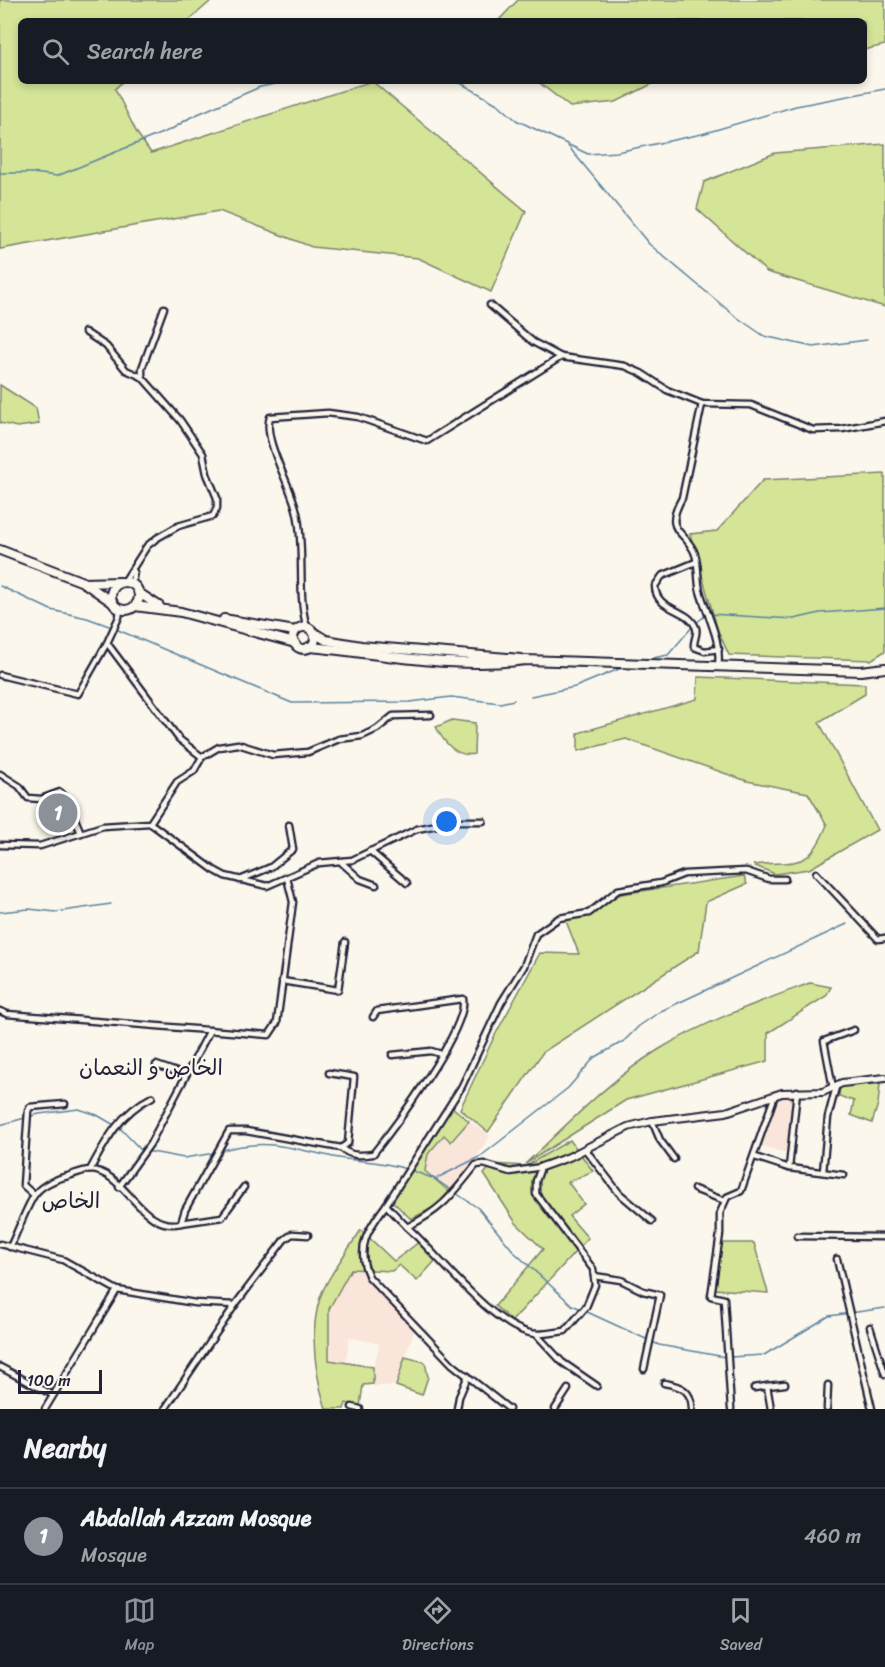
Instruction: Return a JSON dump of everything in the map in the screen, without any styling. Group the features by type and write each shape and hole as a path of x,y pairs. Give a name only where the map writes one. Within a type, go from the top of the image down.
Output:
{"main road":[{"path":"0,550 83,582 120,609 127,610 135,606 163,608 295,643 301,648 513,657 525,660 861,671 885,668"},
{"path":"83,582 125,583 163,608"},
{"path":"112,602 113,588 125,583"},
{"path":"135,606 139,593"},
{"path":"181,612 295,631 310,630 326,640 385,652"},
{"path":"309,647 314,640 310,630"},
{"path":"295,631 295,643"}],"street":[{"path":"490,306 533,342 561,357 625,366 641,373 666,390 702,404 724,407 751,405 813,430 842,429 885,421"},
{"path":"142,377 142,368 164,308"},
{"path":"86,332 106,346 126,370 142,377 180,420 203,454 207,474 217,498 217,508 213,516 178,526 157,537 125,583"},
{"path":"310,630 303,616 303,562 297,512 281,465 269,441 267,426 270,417 328,413 358,417 427,441 561,357"},
{"path":"702,404 682,498 675,511 674,522 678,534 694,552 700,591 719,649 718,666"},
{"path":"696,562 662,576 655,586 655,591 668,609 676,611 694,625 696,633 694,647 705,651 719,649"},
{"path":"0,675 78,694 107,643 119,617 120,609"},
{"path":"107,643 179,739 202,757"},
{"path":"150,824 177,782 194,771 202,757 219,747 238,744 273,755 308,752 339,739 362,736 377,729 393,716 431,715"},
{"path":"0,774 19,786 28,798 41,799 60,792 66,798 81,833"},
{"path":"0,844 40,846 103,826 150,824 214,870 240,880 267,886 318,863 342,863 417,829 457,821 483,821"},
{"path":"240,880 271,867 293,849 289,825"},
{"path":"370,851 406,883"},
{"path":"342,863 360,879 376,885"},
{"path":"509,1409 452,1364 369,1277 364,1266 362,1249 365,1236 462,1086 501,1002 524,966 536,934 559,918 590,913 618,890 661,883 684,874 746,871 770,879 785,879"},
{"path":"816,873 878,939 885,938"},
{"path":"0,1011 7,1014 39,1017 265,1035 272,1033 277,1023 293,902 287,878"},
{"path":"282,981 338,990 345,942"},
{"path":"181,1223 185,1210 229,1131 246,1131 340,1148 354,1155 373,1154 441,1054 463,1014 463,999 377,1011 373,1017"},
{"path":"119,1187 150,1144 210,1030"},
{"path":"823,1172 828,1117 835,1087 824,1041 854,1030"},
{"path":"392,1055 431,1051 441,1054"},
{"path":"156,1065 185,1075"},
{"path":"329,1073 354,1077 348,1143 340,1148"},
{"path":"407,1227 434,1214 452,1197 476,1165 484,1164 510,1172 542,1167 585,1149 628,1127 705,1112 726,1112 776,1095 797,1091 823,1092 857,1080 885,1078"},
{"path":"789,1168 797,1091"},
{"path":"731,1409 724,1299 711,1296 720,1234 720,1214 727,1197 741,1191 776,1095"},
{"path":"90,1170 105,1143 128,1111 152,1097"},
{"path":"34,1195 23,1185 28,1111 30,1107 64,1104"},
{"path":"652,1121 660,1140 674,1159"},
{"path":"585,1149 619,1193 652,1221"},
{"path":"754,1157 789,1168 844,1175"},
{"path":"386,1205 495,1314 521,1330 536,1334 565,1331 586,1307 595,1285 594,1276 593,1269 536,1194 536,1181 542,1167"},
{"path":"10,1247 34,1195 42,1187 63,1177 90,1170 119,1187 157,1222 165,1225 222,1216 244,1187"},
{"path":"694,1189 725,1201"},
{"path":"165,1409 235,1305 284,1240 292,1234 308,1234"},
{"path":"797,1236 885,1237"},
{"path":"0,1244 63,1260 117,1290 195,1303 235,1305"},
{"path":"837,1259 872,1409"},
{"path":"594,1276 621,1280 643,1291 660,1295 644,1369"},
{"path":"45,1409 117,1290"},
{"path":"870,1327 885,1374"},
{"path":"536,1334 562,1362 597,1386"},
{"path":"0,1367 53,1395"},
{"path":"457,1409 459,1397 468,1376"},
{"path":"664,1383 688,1390 692,1396 692,1409"},
{"path":"754,1388 785,1384"},
{"path":"827,1409 828,1385"},
{"path":"767,1386 771,1409"},
{"path":"555,1409 568,1389"},
{"path":"352,1407 360,1409"}],"shaded area":[{"path":"794,1095 788,1154 760,1145 776,1100"},
{"path":"470,1121 490,1136 452,1193 426,1170 429,1154 443,1136 452,1144"},
{"path":"351,1270 364,1270 415,1328 395,1386 373,1386 374,1365 379,1344 349,1337 346,1362 329,1360 329,1309"}],"green space":[{"path":"0,0 212,0 191,18 18,18 18,84 120,84 115,89 137,133 151,153 363,84 376,84 526,211 491,292 418,258 312,247 219,211 0,249"},
{"path":"518,0 885,0 885,45 867,49 867,18 501,18"},
{"path":"541,84 652,84 616,102 570,107"},
{"path":"885,144 885,307 767,272 697,209 704,182 775,153"},
{"path":"0,385 36,408 39,424 17,427 0,423"},
{"path":"885,474 885,651 871,660 729,655 718,631 690,534 717,531 763,480"},
{"path":"698,677 865,684 865,694 819,722 877,830 809,869 775,874 753,865 792,862 807,857 814,850 827,825 808,793 747,781 626,739 578,751 578,733 697,699"},
{"path":"452,720 475,723 474,754 467,755 456,751 442,738 436,727"},
{"path":"744,876 747,884 706,902 699,951 543,1052 488,1132 460,1109 494,1037 540,953 579,954 566,921 621,894"},
{"path":"810,983 831,987 826,996 768,1033 768,1061 626,1100 525,1164 605,1089 658,1050 713,1021"},
{"path":"880,1084 878,1104 872,1123 851,1115 854,1101 839,1096 840,1087"},
{"path":"452,1107 469,1121 451,1142 444,1135 428,1154 425,1171 451,1193 440,1204 411,1219 391,1200"},
{"path":"570,1140 593,1171 568,1182 584,1204 569,1216 588,1238 512,1321 495,1306 543,1249 516,1223 484,1174 493,1164 526,1166"},
{"path":"361,1230 394,1261 419,1242 436,1260 417,1281 399,1265 392,1271 351,1269 329,1309 329,1360 373,1367 373,1384 363,1385 360,1406 346,1403 344,1409 326,1409 316,1368 314,1340 317,1312 327,1282"},
{"path":"722,1243 754,1243 768,1293 714,1289"},
{"path":"405,1357 425,1362 428,1377 422,1395 396,1386"}],"waterway":[{"path":"0,173 57,176 172,129 191,117 260,87 275,84"},
{"path":"462,84 499,105 516,120 588,154 617,152 702,134 796,106 885,89"},
{"path":"568,146 649,244 735,316 764,336 813,347 867,340"},
{"path":"0,586 51,610 87,618 109,626"},
{"path":"710,614 794,619 820,613 885,608"},
{"path":"696,623 706,615"},
{"path":"643,660 668,655 693,626"},
{"path":"118,630 292,703 410,702 451,697 500,703 514,700"},
{"path":"531,696 575,687 624,667"},
{"path":"0,912 29,909 56,912 111,904"},
{"path":"437,1178 481,1156 568,1088 594,1058 624,1041 639,1026 661,1011 847,924"},
{"path":"0,1125 39,1114 79,1109 97,1115 121,1129 141,1150 184,1158 215,1153"},
{"path":"219,1151 251,1145 277,1145 342,1159 388,1164 406,1169"},
{"path":"410,1170 435,1179 478,1208 515,1253 572,1305 581,1309"},
{"path":"730,1357 764,1355 829,1316 885,1308"},
{"path":"585,1311 659,1345 725,1357"}],"place":[{"name":"Abdallah Azzam Mosque","path":"58,813"}],"district":[{"name":"الخاص و النعمان","path":"151,1067"},
{"name":"الخاص","path":"71,1200"}]}
